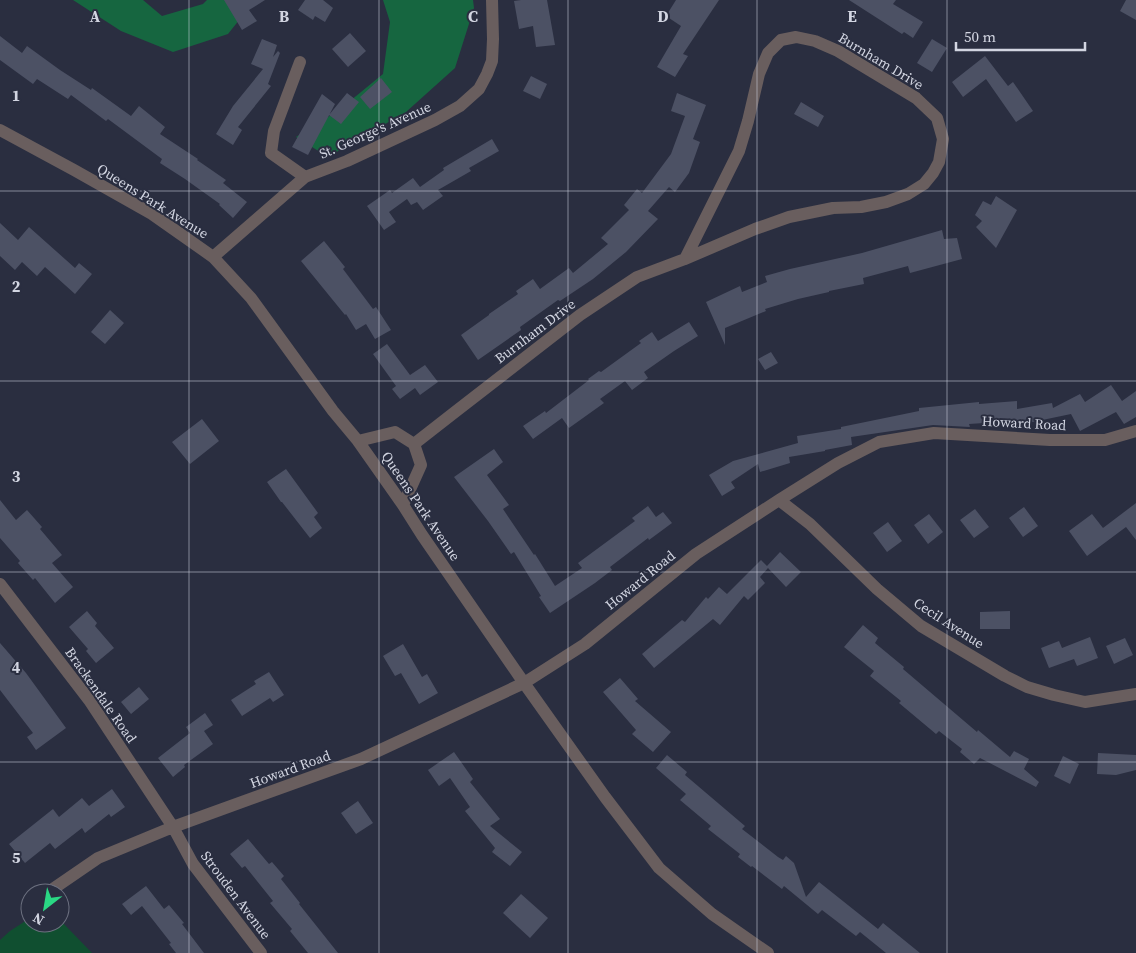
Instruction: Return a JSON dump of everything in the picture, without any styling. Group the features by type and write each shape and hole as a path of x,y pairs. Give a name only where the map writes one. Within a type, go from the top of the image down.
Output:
{"street":[{"name":"St. George's Avenue","path":"213,257 306,177 347,161 435,120 460,106 479,89 492,61 492,0"},
{"name":"Burnham Drive","path":"414,444 580,315 637,277 686,260 754,229 789,217 833,208 886,202 908,194 924,184 939,162 942,139 937,118 916,98 838,51 815,41 796,37 781,40 768,53 759,74 739,151 686,260"},
{"path":"300,62 274,131 272,153 306,177"},
{"name":"Queens Park Avenue","path":"0,130 152,214 213,257 251,298 333,411 358,441 524,684 605,798 658,868 712,914 768,953"},
{"name":"Howard Road","path":"61,883 98,858 173,827 361,759 524,684 585,644 696,554 838,463 879,442 934,434 1050,440 1105,440 1136,431"},
{"path":"358,441 395,432 414,444 420,465 403,505"},
{"name":"Cecil Avenue","path":"779,500 810,524 877,589 922,626 1005,676 1027,687 1085,702 1136,694"},
{"name":"Brackendale Road","path":"0,584 89,700 173,827"},
{"name":"Strouden Avenue","path":"173,827 193,864 261,953"}],"green space":[{"path":"73,0 143,0 162,16 203,4 207,0 255,0 228,34 173,52 121,31"},
{"path":"383,0 473,0 474,8 455,68 406,112 328,157 296,137 339,110 383,74 390,22"},
{"path":"20,924 20,933 70,933 70,930 92,953 0,953 0,940"}],"building":[{"path":"224,0 265,0 249,10 257,21 242,30"},
{"path":"305,0 323,0 333,8 325,22 315,16 313,20 298,10"},
{"path":"547,0 555,45 536,47 533,26 519,29 514,1"},
{"path":"676,0 719,0 683,54 688,56 675,77 657,67 681,26 666,16"},
{"path":"849,0 896,0 893,4 923,22 913,38 904,32 902,34"},
{"path":"1126,0 1136,0 1136,20 1120,11"},
{"path":"350,33 366,51 348,67 332,49"},
{"path":"0,36 22,53 27,46 131,116 139,106 165,127 160,134 226,180 223,183 247,202 233,218 220,204 160,163 162,159 108,119 106,121 71,95 68,99 37,79 33,84 0,60"},
{"path":"262,39 277,45 273,57 278,51 280,53 268,84 271,86 238,127 242,130 233,145 216,134 233,106 263,69 251,64"},
{"path":"932,39 947,48 932,72 917,63"},
{"path":"985,56 1008,86 1013,82 1033,111 1016,122 986,79 963,97 952,82"},
{"path":"531,76 547,84 540,99 523,91"},
{"path":"381,78 392,92 370,109 360,97"},
{"path":"347,93 359,102 341,124 329,115"},
{"path":"677,93 706,105 693,139 700,142 689,173 675,192 669,187 648,211 658,219 626,252 593,279 560,301 558,300 520,327 521,330 478,360 461,335 518,294 516,291 533,279 540,289 569,268 573,273 608,244 601,238 629,210 624,205 637,189 642,193 671,154 685,116 671,111"},
{"path":"322,94 335,104 308,155 292,147"},
{"path":"801,102 824,116 818,127 794,114"},
{"path":"492,139 499,151 469,168 471,171 438,190 443,196 423,210 417,202 411,205 407,199 389,212 396,222 384,230 367,206 390,190 392,193 413,178 420,187 444,170 443,168"},
{"path":"996,196 1017,210 996,248 976,227 982,221 975,215 983,201 991,205"},
{"path":"0,223 18,240 29,227 75,268 79,263 92,274 75,294 45,267 37,276 22,262 15,270 0,256"},
{"path":"942,230 944,239 957,238 962,259 910,273 908,266 863,278 864,284 829,291 765,309 766,311 725,328 725,345 706,302 740,286 742,292 767,282 765,276 862,253"},
{"path":"324,241 345,267 343,269 373,309 376,307 391,330 375,339 366,324 356,330 346,314 301,261"},
{"path":"110,310 124,323 105,344 91,332"},
{"path":"689,322 698,336 644,372 648,378 632,390 625,381 600,399 604,403 569,428 562,418 533,439 523,426 545,411 546,413 588,379 599,371 601,372 641,343 639,341 652,332 658,341"},
{"path":"387,344 410,375 425,365 438,382 420,395 415,388 400,399 392,389 396,386 373,354"},
{"path":"771,352 778,363 765,370 758,359"},
{"path":"1111,385 1122,401 1136,391 1136,417 1124,424 1116,412 1080,431 1071,414 1028,423 1028,420 969,424 970,427 933,425 851,437 852,445 789,457 790,463 760,472 758,464 731,482 735,488 722,496 709,475 733,461 798,443 797,436 841,429 841,427 919,411 919,408 979,402 979,404 1017,401 1017,409 1052,403 1053,408 1080,394 1085,402"},
{"path":"202,419 219,441 190,464 172,442"},
{"path":"494,449 503,462 487,475 509,505 503,509 555,586 582,568 578,563 635,521 632,518 648,506 656,517 663,512 672,523 649,540 648,538 610,567 612,570 595,583 550,613 514,552 511,554 454,477"},
{"path":"286,469 318,513 314,517 322,528 310,538 267,482"},
{"path":"0,500 16,520 27,510 62,555 52,563 73,587 55,603 35,578 33,580 18,563 20,561 0,538"},
{"path":"1136,503 1136,540 1126,527 1087,556 1069,531 1092,514 1103,528"},
{"path":"1024,507 1038,526 1023,537 1009,518"},
{"path":"975,509 989,527 974,538 960,520"},
{"path":"929,514 943,532 928,544 914,525"},
{"path":"888,522 902,541 887,552 873,533"},
{"path":"780,552 801,572 786,587 768,568 760,577 765,583 748,600 744,596 720,625 713,619 654,668 642,654 682,620 685,622 706,597 708,599 719,587 727,594 761,560 767,566"},
{"path":"87,611 97,623 95,626 114,648 96,663 86,651 88,649 69,627"},
{"path":"1010,611 1010,629 980,629 980,612"},
{"path":"863,625 878,638 875,643 977,732 978,730 1010,757 1014,751 1029,759 1024,769 1039,782 1036,787 980,758 974,764 960,752 962,749 939,731 936,734 899,703 901,701 870,676 874,671 844,647"},
{"path":"1090,637 1098,658 1077,666 1074,659 1049,668 1041,648 1059,641 1062,648"},
{"path":"1125,638 1133,655 1114,664 1106,646"},
{"path":"0,643 26,673 66,728 36,750 27,737 33,733 0,690"},
{"path":"403,644 422,677 427,674 438,693 419,704 401,673 395,676 383,656"},
{"path":"269,672 284,695 273,702 270,698 242,716 231,700 256,684 254,681"},
{"path":"620,678 638,699 635,701 671,732 653,752 632,734 636,730 603,692"},
{"path":"139,687 149,699 131,714 121,702"},
{"path":"205,713 213,725 204,731 213,744 184,765 185,767 173,777 158,758 190,733 186,727"},
{"path":"454,752 473,779 470,782 500,819 490,826 522,852 510,866 492,852 495,848 465,811 470,807 450,778 439,786 428,770"},
{"path":"1098,753 1136,755 1136,770 1116,775 1097,774"},
{"path":"667,755 687,772 685,775 745,826 742,829 778,857 783,860 786,856 794,863 806,897 819,882 878,929 883,923 920,953 886,953 860,932 856,936 822,910 818,914 784,886 782,889 738,857 740,854 708,829 711,826 680,800 686,794 656,768"},
{"path":"1063,756 1079,764 1070,784 1054,776"},
{"path":"112,789 125,807 111,817 109,814 85,833 82,828 55,849 50,843 25,863 9,844 53,809 59,817 82,798 89,806"},
{"path":"358,801 373,823 356,834 341,813"},
{"path":"248,839 269,864 272,862 284,876 281,879 338,953 308,953 290,931 292,929 270,903 273,901 245,866 242,868 230,854"},
{"path":"146,886 164,909 169,905 184,923 182,924 204,953 176,953 169,944 171,943 142,906 131,915 122,904"},
{"path":"521,894 548,918 530,938 503,913"}]}
